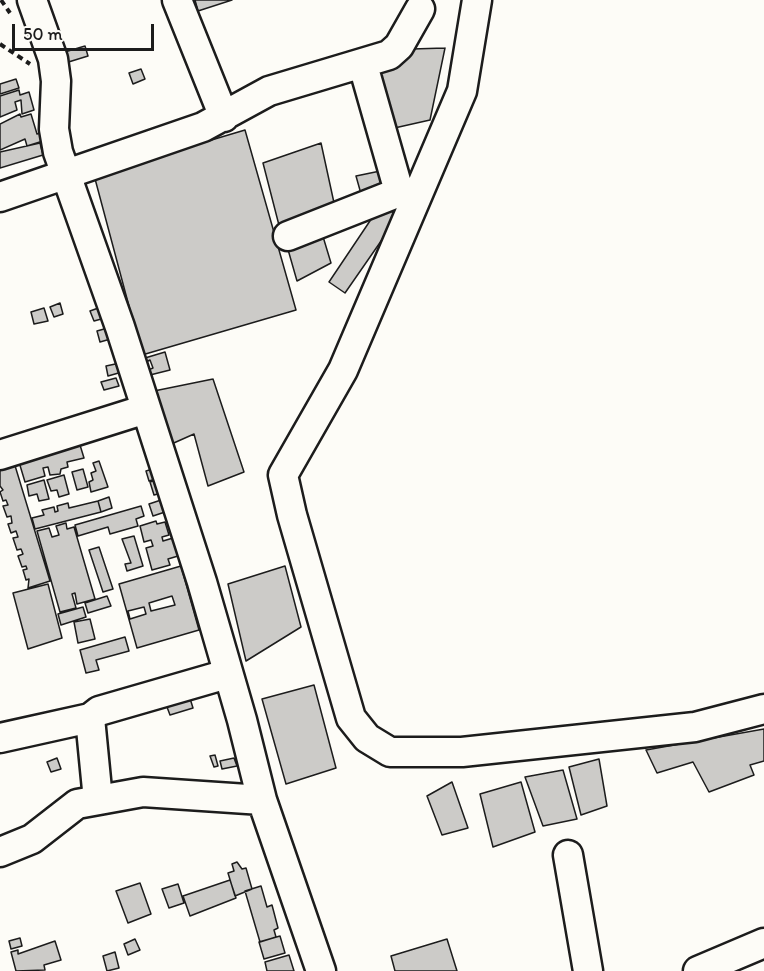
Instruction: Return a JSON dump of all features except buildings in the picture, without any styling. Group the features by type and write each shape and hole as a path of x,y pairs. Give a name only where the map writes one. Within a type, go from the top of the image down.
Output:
{"street":[{"path":"32,0 53,59 56,81 54,129 65,175 120,327 202,582 242,720 262,800 321,971"},
{"path":"177,0 224,117"},
{"path":"477,0 462,91 343,370 283,475 292,515 351,718 367,738 390,752 462,752 695,727 764,709"},
{"path":"0,197 203,128 269,91 363,65 395,51 420,9"},
{"path":"288,236 397,193 398,188 363,65"},
{"path":"0,455 146,409"},
{"path":"0,738 90,718 99,711 228,674"},
{"path":"90,718 98,800"},
{"path":"0,852 32,839 77,804 143,792 262,800"},
{"path":"568,855 588,971"},
{"path":"698,971 764,944"}]}
